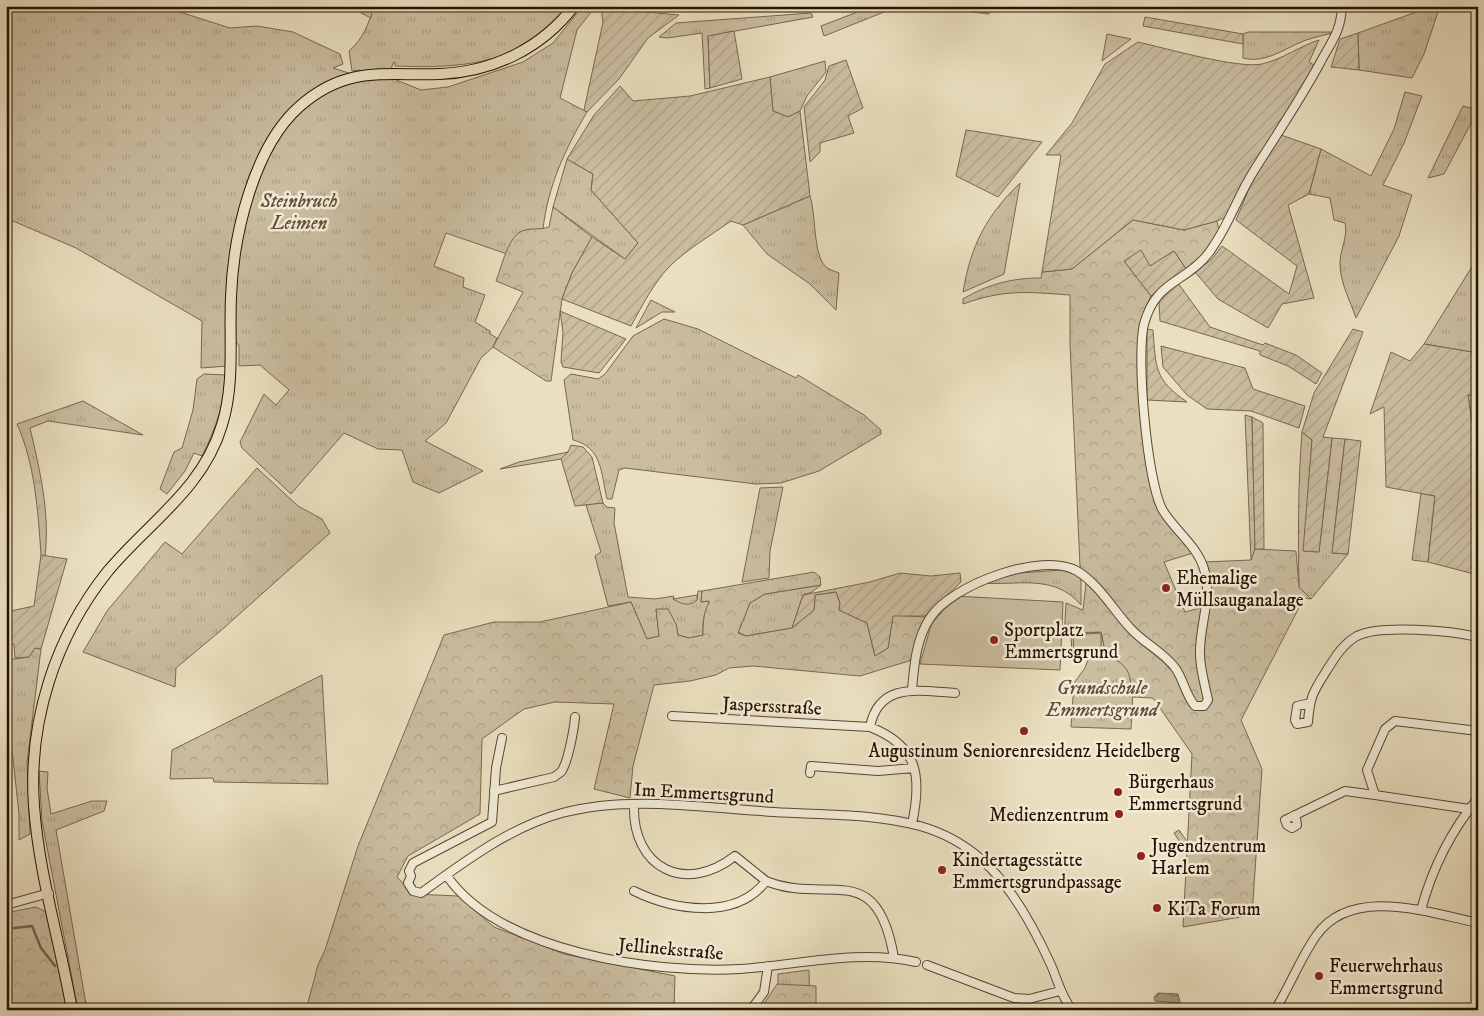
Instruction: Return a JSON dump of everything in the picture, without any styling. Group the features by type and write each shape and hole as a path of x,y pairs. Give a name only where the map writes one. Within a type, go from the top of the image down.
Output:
{"main road":[{"path":"72,1010 38,837 34,790 37,731 48,685 62,647 90,596 124,554 188,489 212,450 222,426 230,388 233,268 244,213 260,168 278,131 292,113 313,95 348,78 377,73 439,74 465,72 486,68 506,60 547,35 574,6"}],"street":[{"path":"912,690 914,664 920,639 925,626 939,606 976,582 1001,574 1054,566 1069,568 1091,582 1132,631 1172,663 1195,706 1204,706 1206,704 1208,700 1200,654 1206,603 1206,578 1198,555 1167,518 1158,497 1143,395 1142,352 1144,327 1155,298 1164,288 1199,264 1220,237 1255,169 1302,97 1337,35 1342,6"},
{"path":"1310,703 1312,694 1336,656 1346,644 1359,635 1384,630 1457,634 1478,638"},
{"path":"870,727 875,710 893,694 912,690 955,693"},
{"name":"Jaspersstraße","path":"672,716 870,727 886,734 904,747 914,768 916,799 912,824"},
{"path":"494,791 554,776 561,772 569,743 573,737 575,717"},
{"path":"1375,795 1367,770 1386,729 1392,722 1402,720 1478,732"},
{"name":"Im Emmertsgrund","path":"502,738 496,768 491,824 414,863 409,871 411,876 408,883 413,891 422,893 512,834 549,817 588,808 630,805 867,817 912,824 938,832 957,843 980,858 993,871 1041,944 1060,991 1072,1010"},
{"path":"810,773 811,766 871,770 914,768"},
{"path":"1293,816 1345,791 1469,809"},
{"path":"1422,910 1429,882 1437,863 1469,809 1478,798"},
{"path":"630,805 638,840 649,856 663,866 684,874 698,874 722,866 735,856 766,881 783,886 844,889 859,892 869,900 882,920 889,935 894,958"},
{"name":"Jellinekstraße","path":"447,876 466,899 483,912 534,936 582,952 631,963 683,969 718,970 837,958 894,958 916,962"},
{"path":"634,891 666,904 706,908 735,903 755,893 766,881"},
{"path":"6,905 49,893"},
{"path":"1275,1010 1316,936 1329,923 1346,913 1366,907 1394,906 1422,910 1478,923"},
{"path":"927,965 1014,998 1029,999 1060,991"},
{"path":"751,1010 764,992 768,966"}],"green space":[{"name":"Steinbruch Leimen","path":"6,6 161,6 230,28 257,26 293,32 340,54 343,64 333,68 358,76 360,70 352,71 349,51 365,31 373,6 568,6 545,32 528,44 492,59 473,63 434,66 395,66 395,62 393,63 389,77 421,90 448,87 523,62 553,43 583,6 596,6 577,30 560,98 587,112 553,183 543,229 519,233 513,240 507,254 446,233 434,266 464,278 463,287 485,295 475,322 490,331 490,334 497,338 493,347 481,358 446,423 425,441 483,471 439,493 413,482 402,450 378,449 344,433 291,494 242,448 240,442 264,394 276,405 289,390 260,365 239,366 239,345 227,336 228,366 201,368 202,321 76,248 6,218"},
{"path":"347,6 373,6 371,18"},
{"path":"873,6 899,6 824,36 821,26"},
{"path":"970,6 990,6 989,14 971,12"},
{"path":"1433,6 1440,6 1424,54 1412,78 1359,70 1358,33"},
{"path":"1440,6 1478,6 1478,10 1439,9"},
{"path":"601,8 679,15 648,38 619,79 587,112 584,110 603,22"},
{"path":"811,13 813,17 708,36 710,88 705,89 702,33 667,38 659,37 676,23"},
{"path":"1145,17 1243,34 1243,44 1143,26"},
{"path":"734,31 742,79 710,88 708,36"},
{"path":"1248,32 1336,32 1306,40 1268,57 1251,59 1243,58 1243,34"},
{"path":"1358,33 1359,70 1331,67 1340,39"},
{"path":"1107,34 1131,39 1102,61"},
{"path":"1319,40 1309,62 1314,65 1292,108 1228,216 1184,230 1133,220 1072,269 1042,272 1061,155 1046,155 1072,123 1105,64 1138,42 1219,61 1251,65 1270,62"},
{"path":"846,60 863,108 848,116 854,133 820,143 820,152 810,162 804,107 825,80 829,66"},
{"path":"825,61 826,72 807,96 800,111 788,117 773,111 770,77"},
{"path":"770,77 773,111 788,117 800,111 810,196 743,225 731,221 691,248 663,274 648,295 631,326 562,299 572,273 592,237 625,259 638,243 591,190 593,174 567,159 594,115 620,86 633,101 690,96"},
{"path":"1405,92 1422,96 1404,143 1383,185 1412,195 1399,236 1356,318 1343,283 1340,268 1346,233 1345,223 1334,220 1330,198 1309,194 1321,149 1371,176 1394,129"},
{"path":"1463,106 1478,110 1444,174 1428,178"},
{"path":"966,130 1042,142 998,197 956,176"},
{"path":"1281,135 1321,149 1309,194 1288,205 1314,298 1282,304 1268,328 1218,299 1195,272 1212,259 1222,246 1289,294 1297,266 1236,220 1251,184"},
{"path":"567,159 593,174 591,190 638,243 625,259 553,207"},
{"path":"1020,183 1004,274 963,292 970,260 982,232 998,207"},
{"path":"810,196 818,252 821,260 826,267 839,273 836,310 810,284 767,254 743,225"},
{"path":"553,207 592,237 572,273 562,299 551,381 546,381 493,347 523,292 496,281 506,251 519,233 528,229 549,227"},
{"path":"1133,220 1184,230 1217,221 1219,231 1199,259 1186,269 1174,251 1150,266 1124,261 1151,296 1139,337 1138,380 1140,402 1158,508 1178,538 1193,553 1164,562 1185,612 1208,606 1204,562 1251,560 1255,549 1296,551 1299,587 1311,599 1304,598 1241,720 1262,769 1252,915 1183,927 1192,754 1153,698 1133,697 1127,670 1120,663 1106,655 1101,632 1073,633 1064,638 1066,603 1083,610 1086,583 1080,566 1070,344 1070,295 1004,294 963,304 963,299 991,286 1020,279 1041,278 1042,272 1072,269"},
{"path":"1141,250 1150,266 1174,251 1186,269 1151,296 1124,261"},
{"path":"1478,257 1478,353 1424,344"},
{"path":"1178,283 1210,327 1263,345 1265,343 1296,355 1322,373 1316,384 1288,366 1260,355 1260,351 1160,321 1159,301"},
{"path":"651,300 675,312 662,312 636,328"},
{"path":"560,311 626,339 599,373 563,367 561,362 563,332"},
{"path":"664,319 698,329 796,378 798,375 864,415 881,430 881,434 819,471 781,483 756,484 625,468 619,470 612,499 607,499 599,462 595,455 583,443 573,440 564,380 571,374 598,379 605,374 633,336"},
{"path":"1147,329 1153,330 1156,363 1159,372 1168,386 1187,402 1147,400"},
{"path":"1353,329 1363,332 1323,437 1332,438 1319,552 1303,551 1312,440 1302,432 1314,393"},
{"path":"1424,344 1478,353 1478,395 1468,395 1478,463 1478,575 1428,562 1435,496 1386,487 1384,407 1370,414 1391,352 1410,361"},
{"path":"1161,346 1245,368 1253,389 1305,406 1299,428 1251,411 1207,409 1187,395 1163,367"},
{"path":"204,374 227,375 224,397 218,417 202,456 194,453 185,471 167,494 160,489 174,452 182,448 193,410 197,379"},
{"path":"1468,395 1478,395 1478,463"},
{"path":"83,401 143,435 48,421 30,428 45,508 45,557 41,555 32,471 17,424"},
{"path":"1245,415 1252,417 1255,549 1251,560"},
{"path":"1252,417 1263,423 1264,549 1255,549"},
{"path":"1302,432 1312,440 1304,551 1319,552 1332,438 1345,439 1332,553 1348,554 1311,599 1299,587 1299,509"},
{"path":"1345,439 1361,441 1348,554 1332,553"},
{"path":"571,445 583,447 592,457 603,503 575,506 561,459 568,452"},
{"path":"568,452 561,459 500,469 519,462"},
{"path":"257,468 298,506 322,519 330,533 176,668 175,687 83,652 107,611 165,542 182,554"},
{"path":"783,487 770,551 769,578 742,582 760,488"},
{"path":"1421,493 1435,496 1428,562 1412,560"},
{"path":"603,503 607,507 615,508 614,523 628,597 655,599 674,596 673,599 697,600 698,591 702,591 701,602 709,601 704,619 703,635 689,638 678,635 676,624 656,609 659,636 647,639 631,602 608,606 595,556 601,552 586,505"},
{"path":"41,555 67,559 41,649 35,648 29,657 15,658 14,644 6,646 6,612 34,606"},
{"path":"1062,570 1074,573 1081,579 1081,605 1059,588 1047,585 1034,583 981,583 1019,573"},
{"path":"814,572 820,577 821,585 765,594 750,603 738,633 746,636 792,628 814,610 815,595 836,592 840,603 839,610 867,623 875,656 888,648 893,615 925,617 912,660 860,676 753,666 729,668 716,675 690,681 654,685 633,766 630,798 594,789 614,704 555,702 524,709 482,739 480,814 408,856 397,877 413,894 458,896 494,927 564,954 675,976 674,1008 702,1010 306,1010 318,965 325,950 358,846 444,635 494,622 540,622 631,602 647,639 659,636 656,609 668,609 676,624 678,635 689,638 703,635 704,615 709,601 701,602 702,591"},
{"path":"900,573 931,576 960,573 961,582 925,616 893,616 888,648 875,656 867,623 839,610 840,603 836,592 815,595 814,610 792,628 803,595 870,582"},
{"path":"821,585 812,592 803,595 792,628 746,636 738,632 750,603 765,594"},
{"path":"697,595 697,600 688,604 673,599"},
{"name":"Sportplatz Emmertsgrund","path":"955,596 1063,602 1060,670 920,664 931,625"},
{"name":"Grundschule Emmertsgrund","path":"1101,632 1106,655 1118,659 1128,669 1132,685 1131,729 1071,727 1074,683 1085,668 1089,657 1072,654 1071,634"},
{"path":"1101,633 1101,651 1074,652 1073,635"},
{"path":"35,648 41,649 27,763 30,834 19,840 19,814 12,750 6,733 6,660 29,657"},
{"path":"322,675 328,784 214,782 213,778 170,779 172,750"},
{"path":"39,771 48,772 47,788 51,814 92,801 107,801 104,811 56,830 87,1010 78,1010 42,821"},
{"path":"1179,830 1193,850 1188,854 1174,833"},
{"path":"36,907 46,912 70,1010 6,1010 6,913"},
{"path":"809,970 810,1007 778,1003 778,974"},
{"path":"777,984 816,986 816,1010 760,1010"}],"water":[{"path":"1158,993 1178,994 1180,1003 1155,1001 1154,997"}],"waterway":[{"path":"6,929 32,926 41,948 55,966"}],"place":[{"name":"Ehemalige Müllsauganalage","path":"1166,588"},
{"name":"Sportplatz Emmertsgrund","path":"994,640"},
{"name":"Augustinum Seniorenresidenz Heidelberg","path":"1024,731"},
{"name":"Bürgerhaus Emmertsgrund","path":"1118,792"},
{"name":"Medienzentrum","path":"1119,814"},
{"name":"Jugendzentrum Harlem","path":"1141,856"},
{"name":"Kindertagesstätte Emmertsgrundpassage","path":"942,870"},
{"name":"KiTa Forum","path":"1157,908"},
{"name":"Feuerwehrhaus Emmertsgrund","path":"1319,976"}]}
